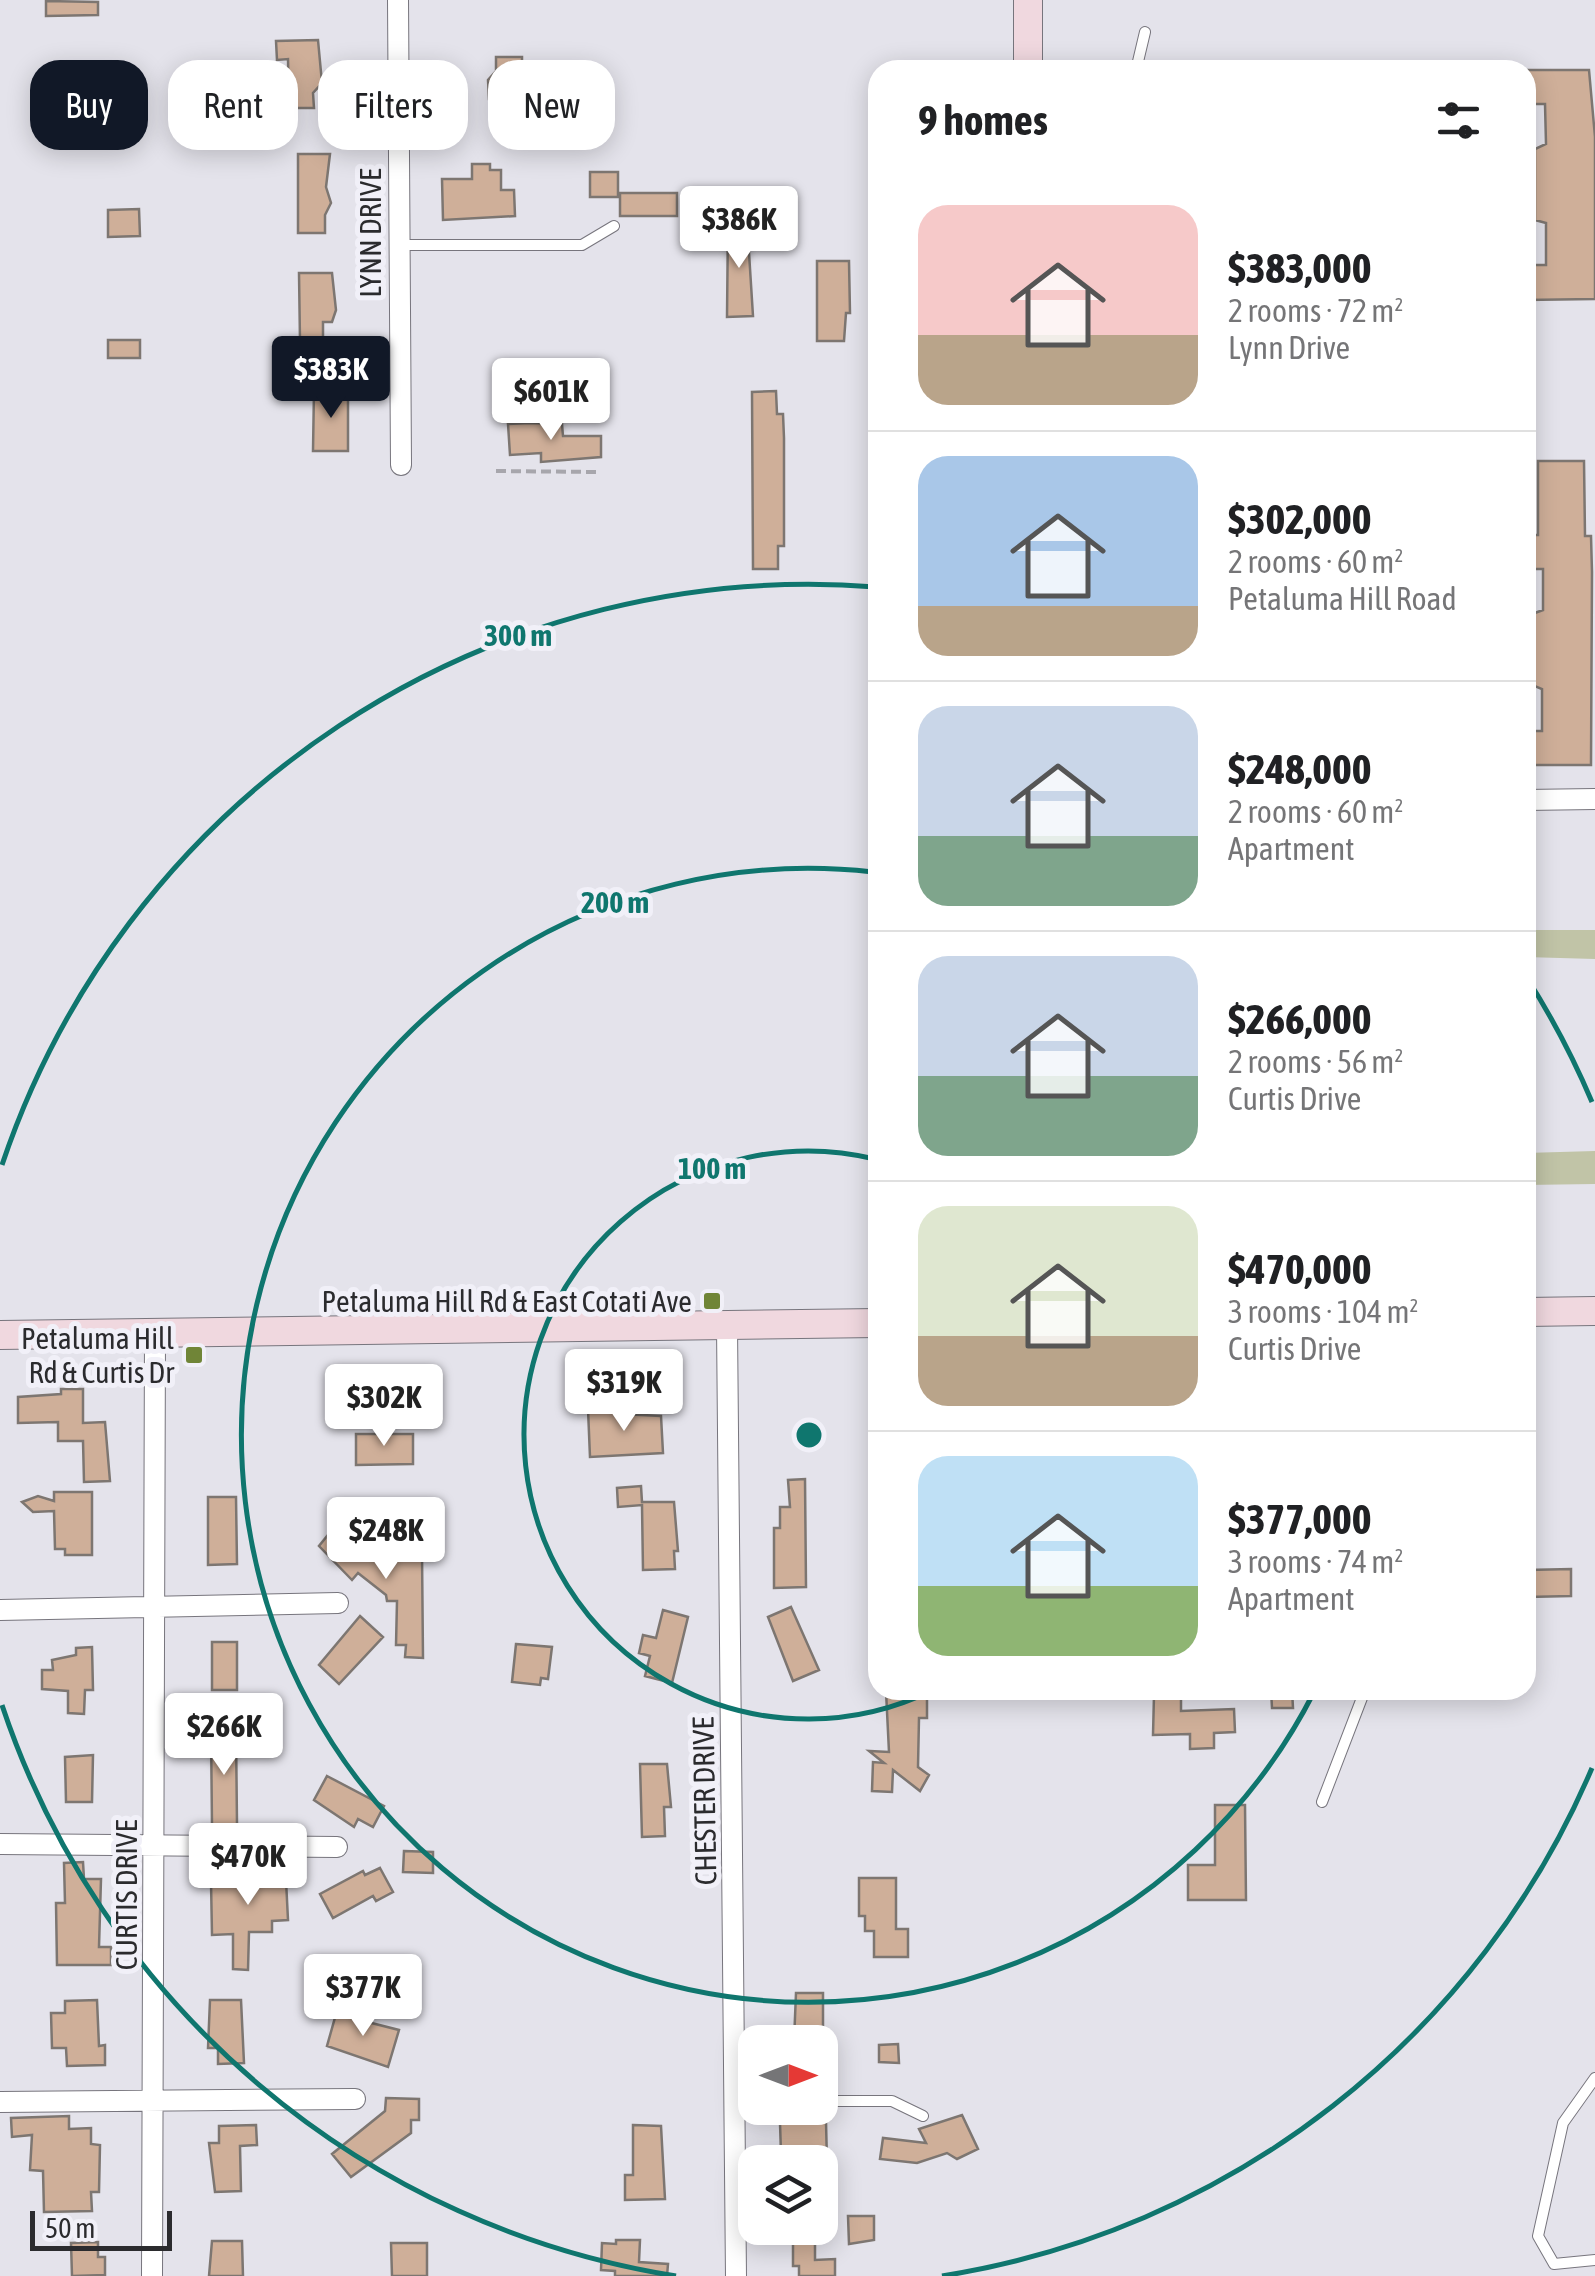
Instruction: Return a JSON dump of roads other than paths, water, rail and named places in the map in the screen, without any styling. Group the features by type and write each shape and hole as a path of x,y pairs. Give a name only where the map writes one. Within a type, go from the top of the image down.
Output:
{"main road":[{"path":"1028,0 1028,60"},
{"path":"1536,1312 1595,1311"},
{"path":"0,1335 868,1324"}],"street":[{"name":"LYNN DRIVE","path":"398,0 401,465"},
{"path":"1536,800 1595,799"},
{"name":"CHESTER DRIVE","path":"726,1326 743,2025"},
{"name":"CURTIS DRIVE","path":"152,2276 156,1847 154,1334"},
{"path":"0,1610 338,1603"},
{"path":"0,1844 337,1847"},
{"path":"0,2102 355,2099"},
{"name":"CHESTER DRIVE","path":"736,2276 744,2125"}],"lane":[{"path":"1138,60 1145,32"},
{"path":"400,246 582,245 614,226"},
{"path":"1322,1802 1361,1700"},
{"path":"1595,2078 1563,2123 1538,2236 1554,2264 1595,2260"},
{"path":"838,2101 892,2101 923,2116"}],"place":[{"name":"Petaluma Hill Rd & East Cotati Ave","path":"712,1301"},
{"name":"Petaluma Hill Rd & Curtis Dr","path":"194,1355"}]}
